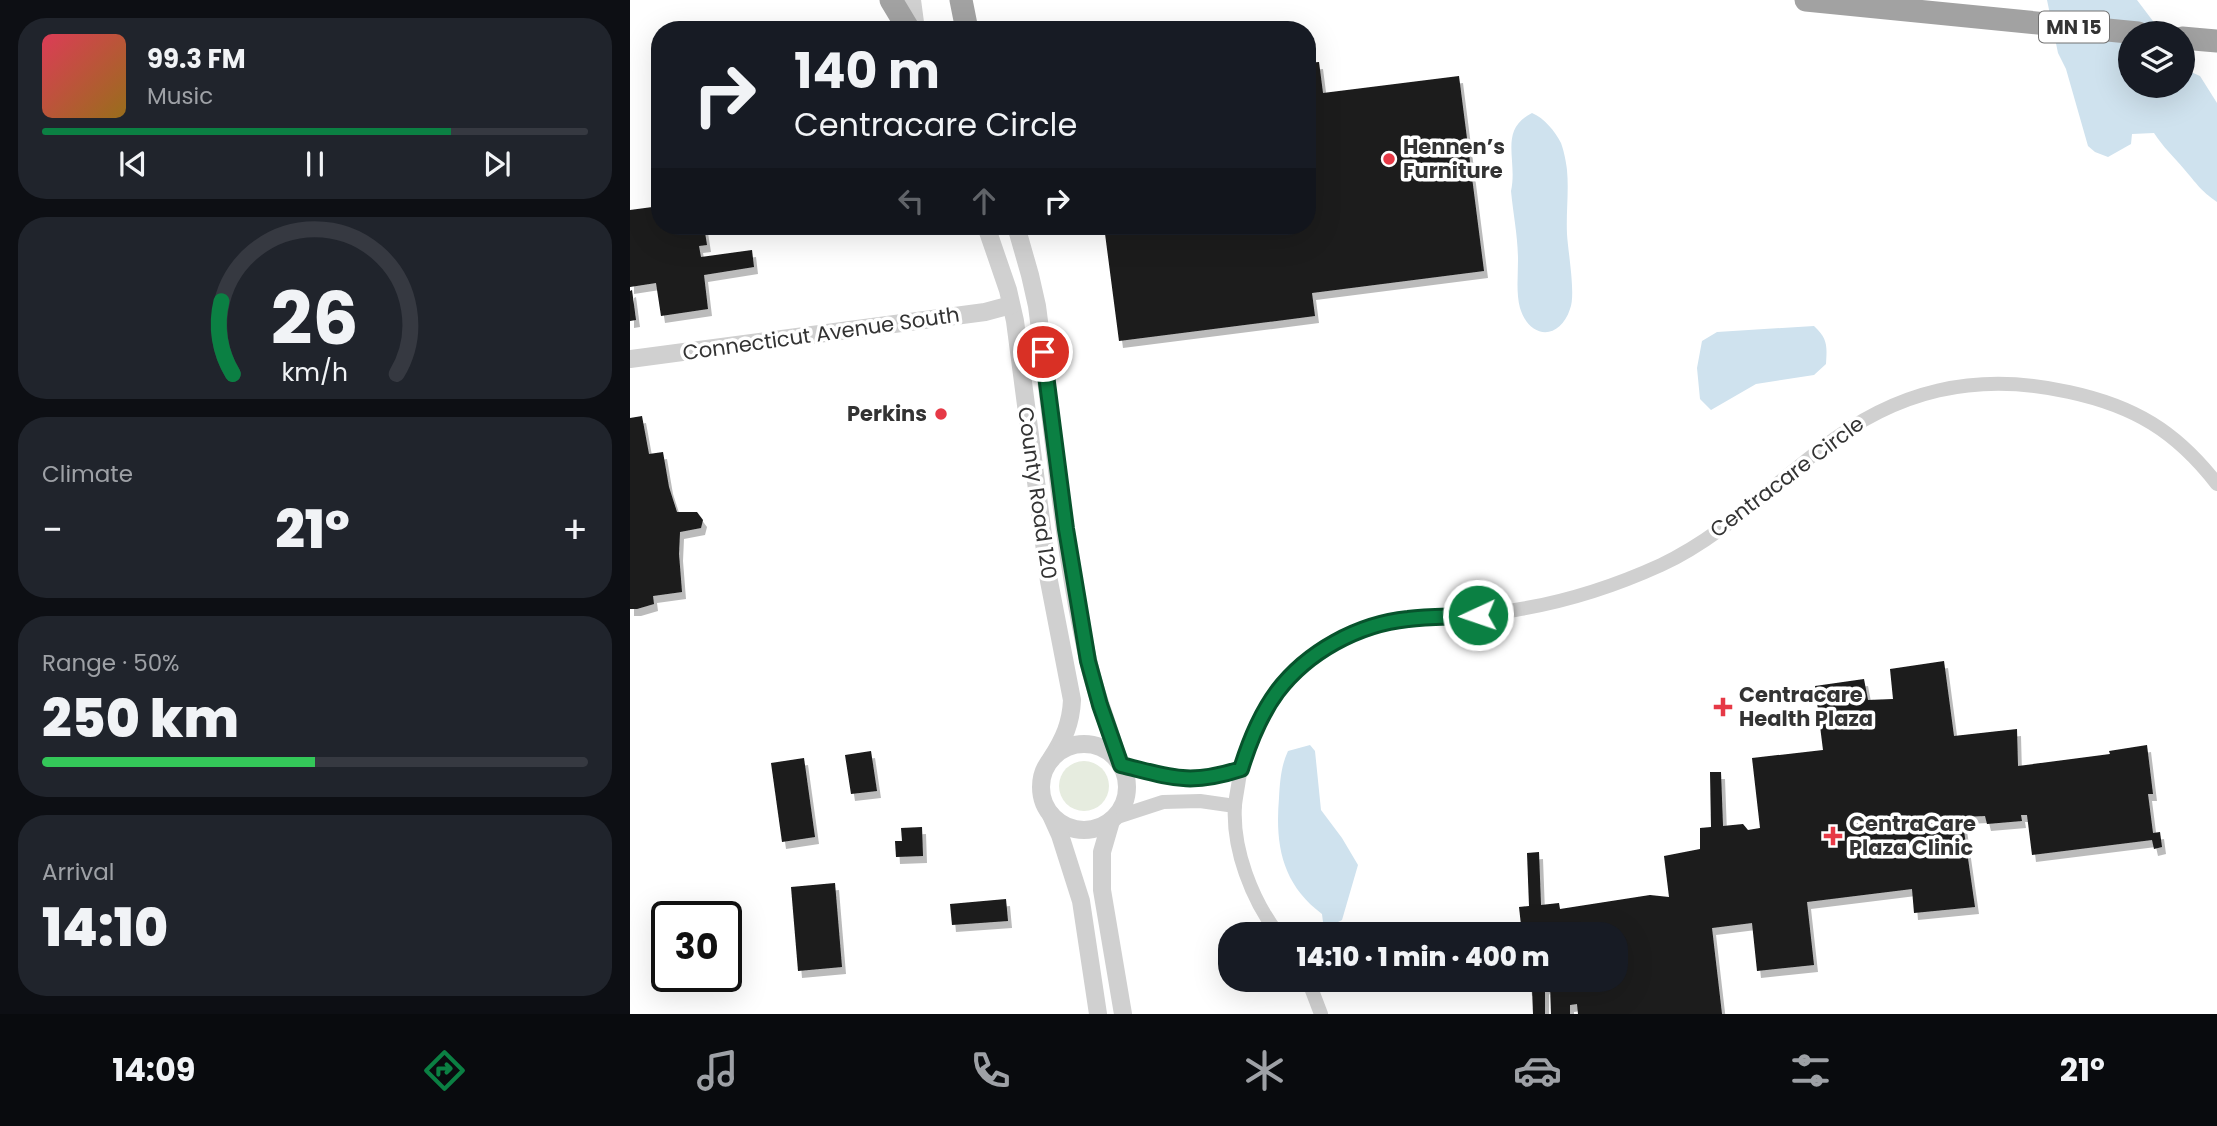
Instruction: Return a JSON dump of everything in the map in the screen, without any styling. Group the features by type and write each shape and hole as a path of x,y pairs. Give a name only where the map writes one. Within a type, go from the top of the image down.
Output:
{"highway":[{"path":"891,0 904,21"},
{"path":"961,0 963,21"},
{"name":"MN 15","path":"1806,0 2118,31"},
{"path":"2195,39 2217,41"}],"street":[{"path":"912,0 915,21"},
{"path":"953,0 961,21"},
{"name":"County Road 120","path":"989,235 1012,305 1049,582 1072,700 1068,730 1051,759"},
{"name":"County Road 120","path":"1018,235 1037,306 1066,529 1088,661 1095,691 1120,762"},
{"name":"Connecticut Avenue South","path":"630,359 985,312 1012,305"},
{"name":"Centracare Circle","path":"1270,922 1251,887 1237,836 1235,806 1241,769 1250,742 1277,692 1322,650 1349,635 1377,625 1407,619 1480,615 1559,602 1662,565 1735,520 1849,428 1900,401 1928,392 1971,385 2036,386 2118,404 2151,422 2179,444 2217,484"},
{"path":"1098,1014 1082,901 1060,835 1044,802 1042,779 1045,768 1060,751 1082,744 1104,749 1120,762 1149,773 1188,779 1217,777 1241,769"},
{"path":"1120,762 1126,775 1127,786 1121,808 1112,819 1102,852 1102,890 1123,1014"},
{"path":"1050,812 1069,827 1093,829 1112,819 1163,802 1200,801 1235,806"},
{"path":"1313,992 1321,1014"}],"shaded area":[{"path":"1084,761 1102,768 1109,786 1102,804 1084,811 1066,804 1059,786 1066,768"}],"water":[{"path":"2047,0 2137,0 2153,21 2118,21 2118,98 2195,98 2195,74 2200,76 2217,103 2217,202 2199,187 2154,133 2132,134 2131,144 2108,157 2088,146 2066,69 2058,53"},
{"path":"1532,113 1545,122 1559,138 1568,178 1567,234 1572,302 1559,326 1545,332 1531,326 1520,308 1511,191 1512,137 1515,128"},
{"path":"1814,326 1826,343 1827,352 1826,364 1814,375 1756,384 1711,410 1700,399 1697,368 1702,341 1717,332"},
{"path":"1310,745 1315,751 1321,810 1358,865 1342,920 1338,922 1323,922 1322,914 1298,890 1284,862 1278,832 1278,815 1282,768 1288,751"}],"building":[{"name":"Hennen’s Furniture","path":"1316,62 1319,62 1323,93 1459,76 1484,271 1312,293 1315,316 1119,341 1105,235 1316,235"},
{"path":"651,207 651,235 705,235 707,245 699,246 701,257 752,250 754,267 704,275 708,309 661,316 656,283 630,287 630,210"},
{"path":"632,290 636,320 630,321 630,291"},
{"path":"642,416 649,454 663,452 669,487 677,512 697,512 703,520 701,528 680,532 682,592 653,596 654,604 630,609 630,418"},
{"name":"CentraCare Plaza Clinic","path":"1944,661 1954,736 2017,729 2018,766 2110,754 2109,751 2147,745 2153,794 2148,794 2153,833 2160,832 2162,847 2154,849 2152,840 2032,855 2027,815 2021,815 2022,821 1987,824 1985,816 1962,817 1975,907 1914,913 1912,889 1807,902 1814,965 1757,971 1752,923 1712,928 1722,1014 1578,1014 1577,1004 1570,1005 1570,1014 1551,1014 1550,992 1628,992 1628,922 1521,922 1519,907 1529,906 1527,853 1539,852 1541,905 1559,903 1560,909 1650,895 1669,897 1664,856 1700,849 1700,828 1711,827 1710,772 1721,772 1723,826 1743,824 1748,830 1760,828 1752,758 1823,750 1815,686 1864,679 1868,700 1893,699 1890,669"},
{"path":"871,751 877,791 851,794 845,755"},
{"path":"804,758 815,837 782,842 771,763"},
{"path":"922,827 923,856 896,857 895,841 902,841 901,828"},
{"path":"835,883 842,967 798,971 791,887"},
{"path":"1006,899 1008,921 952,925 950,904"},
{"name":"CentraCare Plaza Clinic","path":"1532,992 1545,992 1545,1014 1533,1014"}],"place":[{"name":"Hennen’s Furniture","path":"1389,159"},
{"name":"Perkins","path":"941,414"},
{"name":"Centracare Health Plaza","path":"1723,707"},
{"name":"CentraCare Plaza Clinic","path":"1833,836"}],"route":[{"path":"1043,352 1066,529 1088,661 1095,691 1121,765 1164,777 1188,779 1217,777 1241,769 1262,716 1277,692 1322,650 1349,635 1377,625 1407,619 1478,615"}]}
